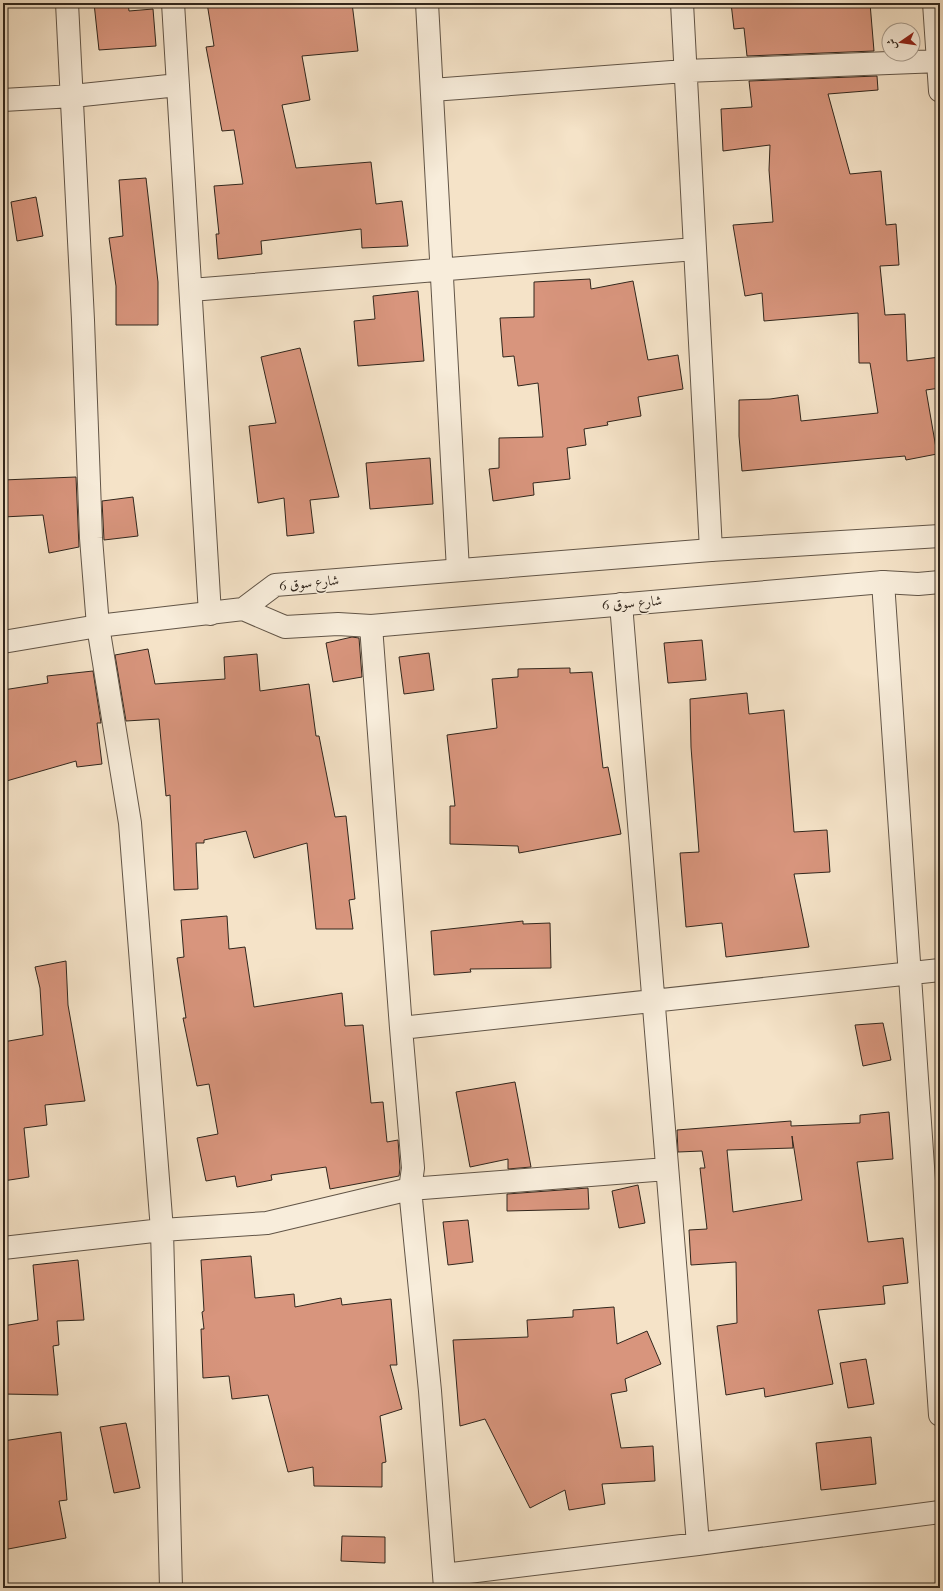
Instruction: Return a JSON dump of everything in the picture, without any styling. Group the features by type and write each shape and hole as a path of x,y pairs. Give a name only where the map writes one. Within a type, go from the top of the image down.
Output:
{"street":[{"path":"67,3 84,320 91,538 98,626 123,772 130,823 162,1230 171,1588"},
{"path":"173,3 210,614"},
{"path":"427,3 458,570"},
{"path":"682,3 711,550"},
{"path":"934,3 940,91"},
{"path":"432,90 685,71 939,61"},
{"path":"3,100 73,96 178,85"},
{"path":"191,290 695,249"},
{"name":"شارع سوق 6","path":"940,536 711,550 275,585 243,609 285,627 338,624 371,626 883,582 918,584 940,582"},
{"path":"883,582 910,973 932,1169 940,1415"},
{"path":"621,604 698,1544"},
{"path":"3,642 98,626 243,609"},
{"path":"371,626 413,1168 410,1189 430,1391 445,1581 698,1544 940,1512"},
{"path":"401,1028 940,970"},
{"path":"3,1248 162,1230 267,1223 410,1189 667,1170"}],"building":[{"path":"94,3 128,3 129,11 153,9 156,46 99,50"},
{"path":"207,3 352,3 358,51 302,56 310,100 282,105 296,168 371,162 376,204 402,201 408,246 362,248 361,229 261,241 262,254 218,259 216,234 219,234 214,186 243,184 234,130 222,131 206,47 214,46"},
{"path":"731,3 811,3 812,6 870,3 874,51 747,56 744,28 734,29"},
{"path":"877,76 878,90 828,94 850,174 881,171 886,225 896,224 899,265 880,266 885,315 905,314 907,361 940,357 940,388 926,390 937,454 906,460 905,456 742,471 739,436 739,400 770,399 798,395 801,421 878,413 870,363 859,363 858,313 764,321 762,293 745,296 733,225 773,222 769,170 770,145 723,151 721,109 752,107 749,81"},
{"path":"146,178 158,282 158,325 116,325 116,286 109,238 123,236 119,180"},
{"path":"36,197 43,236 17,241 11,202"},
{"path":"590,279 591,289 633,281 648,360 678,355 683,389 638,397 641,416 607,422 608,425 584,429 586,445 567,448 570,479 533,483 534,495 493,501 489,469 499,468 499,438 543,437 538,383 518,386 514,356 503,357 500,318 534,317 534,282"},
{"path":"418,291 424,361 358,366 354,321 375,319 373,296"},
{"path":"300,348 339,497 310,500 314,533 287,536 284,498 258,503 249,426 276,423 261,357"},
{"path":"430,458 433,504 370,509 366,463"},
{"path":"76,477 79,547 49,553 43,515 3,517 3,480"},
{"path":"133,497 138,536 104,540 102,501"},
{"path":"352,637 359,638 362,677 333,682 326,643"},
{"path":"702,640 706,680 668,683 664,643"},
{"path":"148,649 155,684 225,679 224,657 257,654 260,691 309,684 316,736 319,736 335,817 346,816 355,899 349,900 353,929 316,929 307,843 254,858 246,831 204,840 204,843 196,843 198,889 174,890 170,795 166,796 159,719 126,721 115,655"},
{"path":"429,653 434,690 404,694 399,657"},
{"path":"570,668 570,673 592,672 603,768 608,767 621,834 519,853 518,846 450,844 450,806 455,806 447,735 497,728 492,679 518,677 518,669"},
{"path":"93,671 101,723 97,723 102,764 77,767 76,761 3,782 5,739 3,690 48,683 47,676"},
{"path":"747,693 749,714 784,710 794,832 827,830 830,872 794,874 809,947 726,957 722,923 686,927 680,853 699,852 691,747 690,699"},
{"path":"227,916 229,949 245,947 254,1007 342,993 345,1026 363,1025 371,1103 383,1102 387,1142 398,1140 400,1168 399,1176 330,1189 326,1167 271,1175 272,1180 237,1187 235,1176 206,1181 197,1138 218,1134 209,1084 197,1086 183,1018 186,1018 177,958 184,957 181,920"},
{"path":"523,921 523,924 550,923 551,968 470,969 471,972 434,975 431,931"},
{"path":"66,961 68,1005 85,1101 45,1105 47,1125 24,1128 29,1177 3,1181 3,1042 43,1035 40,988 35,967"},
{"path":"883,1023 891,1060 863,1066 855,1025"},
{"path":"515,1082 531,1167 508,1169 508,1159 470,1167 456,1092"},
{"path":"889,1112 893,1159 857,1162 868,1242 903,1238 908,1283 883,1286 885,1304 818,1310 833,1384 765,1397 764,1388 726,1395 717,1326 737,1323 736,1262 691,1265 689,1230 707,1229 700,1168 705,1168 702,1151 678,1152 677,1130 791,1121 791,1126 860,1123 860,1115","holes":["792,1136 802,1200 733,1212 727,1150 793,1148"]},
{"path":"638,1185 645,1223 619,1228 612,1191"},
{"path":"588,1188 589,1209 507,1211 507,1194"},
{"path":"468,1220 473,1262 448,1265 443,1222"},
{"path":"251,1256 255,1298 294,1294 295,1307 341,1298 342,1305 391,1299 397,1365 390,1365 402,1409 380,1416 386,1462 382,1463 382,1487 314,1486 313,1467 288,1472 268,1395 232,1399 229,1376 203,1378 201,1329 204,1329 202,1312 204,1311 201,1260"},
{"path":"78,1260 84,1320 57,1321 59,1345 53,1346 58,1395 3,1394 3,1326 38,1320 33,1265"},
{"path":"614,1307 617,1344 647,1331 661,1364 625,1379 627,1391 611,1394 621,1448 653,1446 655,1481 602,1484 605,1504 569,1510 565,1490 530,1508 485,1419 460,1426 453,1340 528,1337 527,1320 573,1317 573,1310"},
{"path":"866,1359 874,1404 848,1408 840,1363"},
{"path":"126,1423 140,1488 114,1493 100,1427"},
{"path":"61,1432 67,1500 59,1501 66,1538 3,1550 3,1441"},
{"path":"871,1437 876,1484 821,1490 816,1443"},
{"path":"342,1536 385,1537 385,1563 341,1561"}]}
